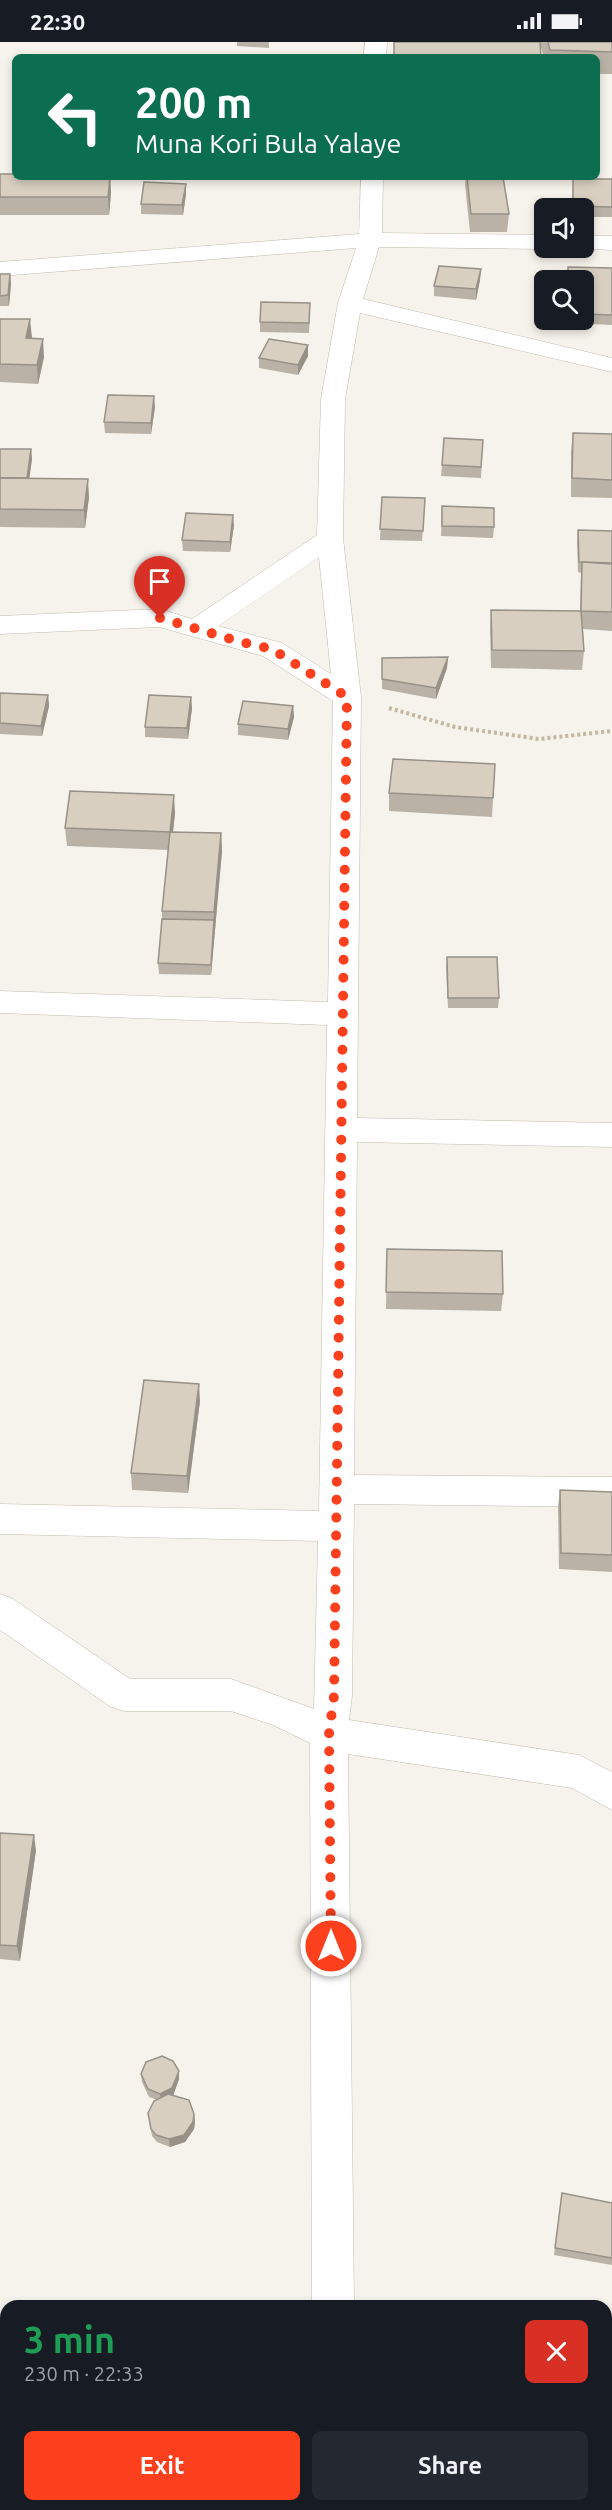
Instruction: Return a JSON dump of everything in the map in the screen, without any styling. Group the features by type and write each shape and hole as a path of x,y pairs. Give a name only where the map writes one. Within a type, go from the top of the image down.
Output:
{"street":[{"path":"333,2300 329,1734 334,1696 347,697 330,538 333,399 350,303 370,240 372,180"},
{"path":"0,269 370,240 534,242"},
{"path":"594,243 612,243"},
{"path":"350,303 612,365"},
{"path":"195,629 330,538"},
{"path":"0,625 160,618 272,649 347,697"},
{"path":"0,1002 343,1014"},
{"path":"341,1130 612,1135"},
{"path":"336,1489 612,1492"},
{"path":"0,1519 336,1526"},
{"path":"0,1610 124,1695 231,1695 284,1712 329,1734 579,1772 612,1793"}],"path":[{"path":"347,697 455,727 539,739 595,731 612,732"}],"building":[{"path":"394,42 540,42 541,54 394,54"},
{"path":"548,42 612,42 612,52 550,50"},
{"path":"0,174 12,174 12,180 110,180 108,197 0,197"},
{"path":"612,179 612,207 594,207 594,198 573,198 573,180"},
{"path":"467,180 503,180 509,214 471,214"},
{"path":"144,182 186,184 182,205 141,204"},
{"path":"439,266 481,269 476,289 434,286"},
{"path":"568,267 612,268 612,315 594,314 594,270 568,270"},
{"path":"0,274 10,274 8,295 0,296"},
{"path":"261,302 310,303 309,323 260,322"},
{"path":"0,319 30,319 26,338 43,339 37,365 0,364"},
{"path":"269,339 308,345 298,365 259,358"},
{"path":"108,395 154,396 151,423 104,422"},
{"path":"573,433 612,434 612,480 572,478"},
{"path":"444,438 483,440 481,467 442,465"},
{"path":"0,449 31,449 27,478 0,478"},
{"path":"0,478 88,479 84,510 0,509"},
{"path":"382,497 425,498 423,531 380,529"},
{"path":"442,506 494,508 494,527 442,526"},
{"path":"186,513 233,515 230,542 182,540"},
{"path":"578,530 612,531 612,563 579,562"},
{"path":"582,562 612,564 612,612 581,611"},
{"path":"491,610 581,611 584,651 492,650"},
{"path":"448,657 436,688 382,679 382,658"},
{"path":"0,693 48,695 41,726 0,723"},
{"path":"149,695 191,697 187,728 145,727"},
{"path":"243,701 293,706 288,729 238,724"},
{"path":"393,759 495,764 493,798 389,793"},
{"path":"70,791 174,795 170,832 65,828"},
{"path":"170,832 221,833 214,912 162,911"},
{"path":"162,919 214,920 211,965 158,963"},
{"path":"447,957 497,957 499,998 448,998"},
{"path":"387,1249 502,1251 503,1294 386,1292"},
{"path":"144,1380 199,1384 187,1476 131,1473"},
{"path":"560,1490 612,1492 612,1555 561,1553"},
{"path":"0,1833 34,1835 17,1946 0,1945"},
{"path":"162,2056 173,2061 179,2071 172,2088 160,2094 148,2089 141,2074 146,2062"},
{"path":"168,2094 189,2100 194,2114 193,2122 184,2135 169,2139 156,2135 151,2129 148,2113 154,2101"},
{"path":"562,2193 612,2203 612,2258 555,2248"}],"route":[{"path":"160,618 272,649 347,697 334,1696 329,1734 331,1946"}]}
